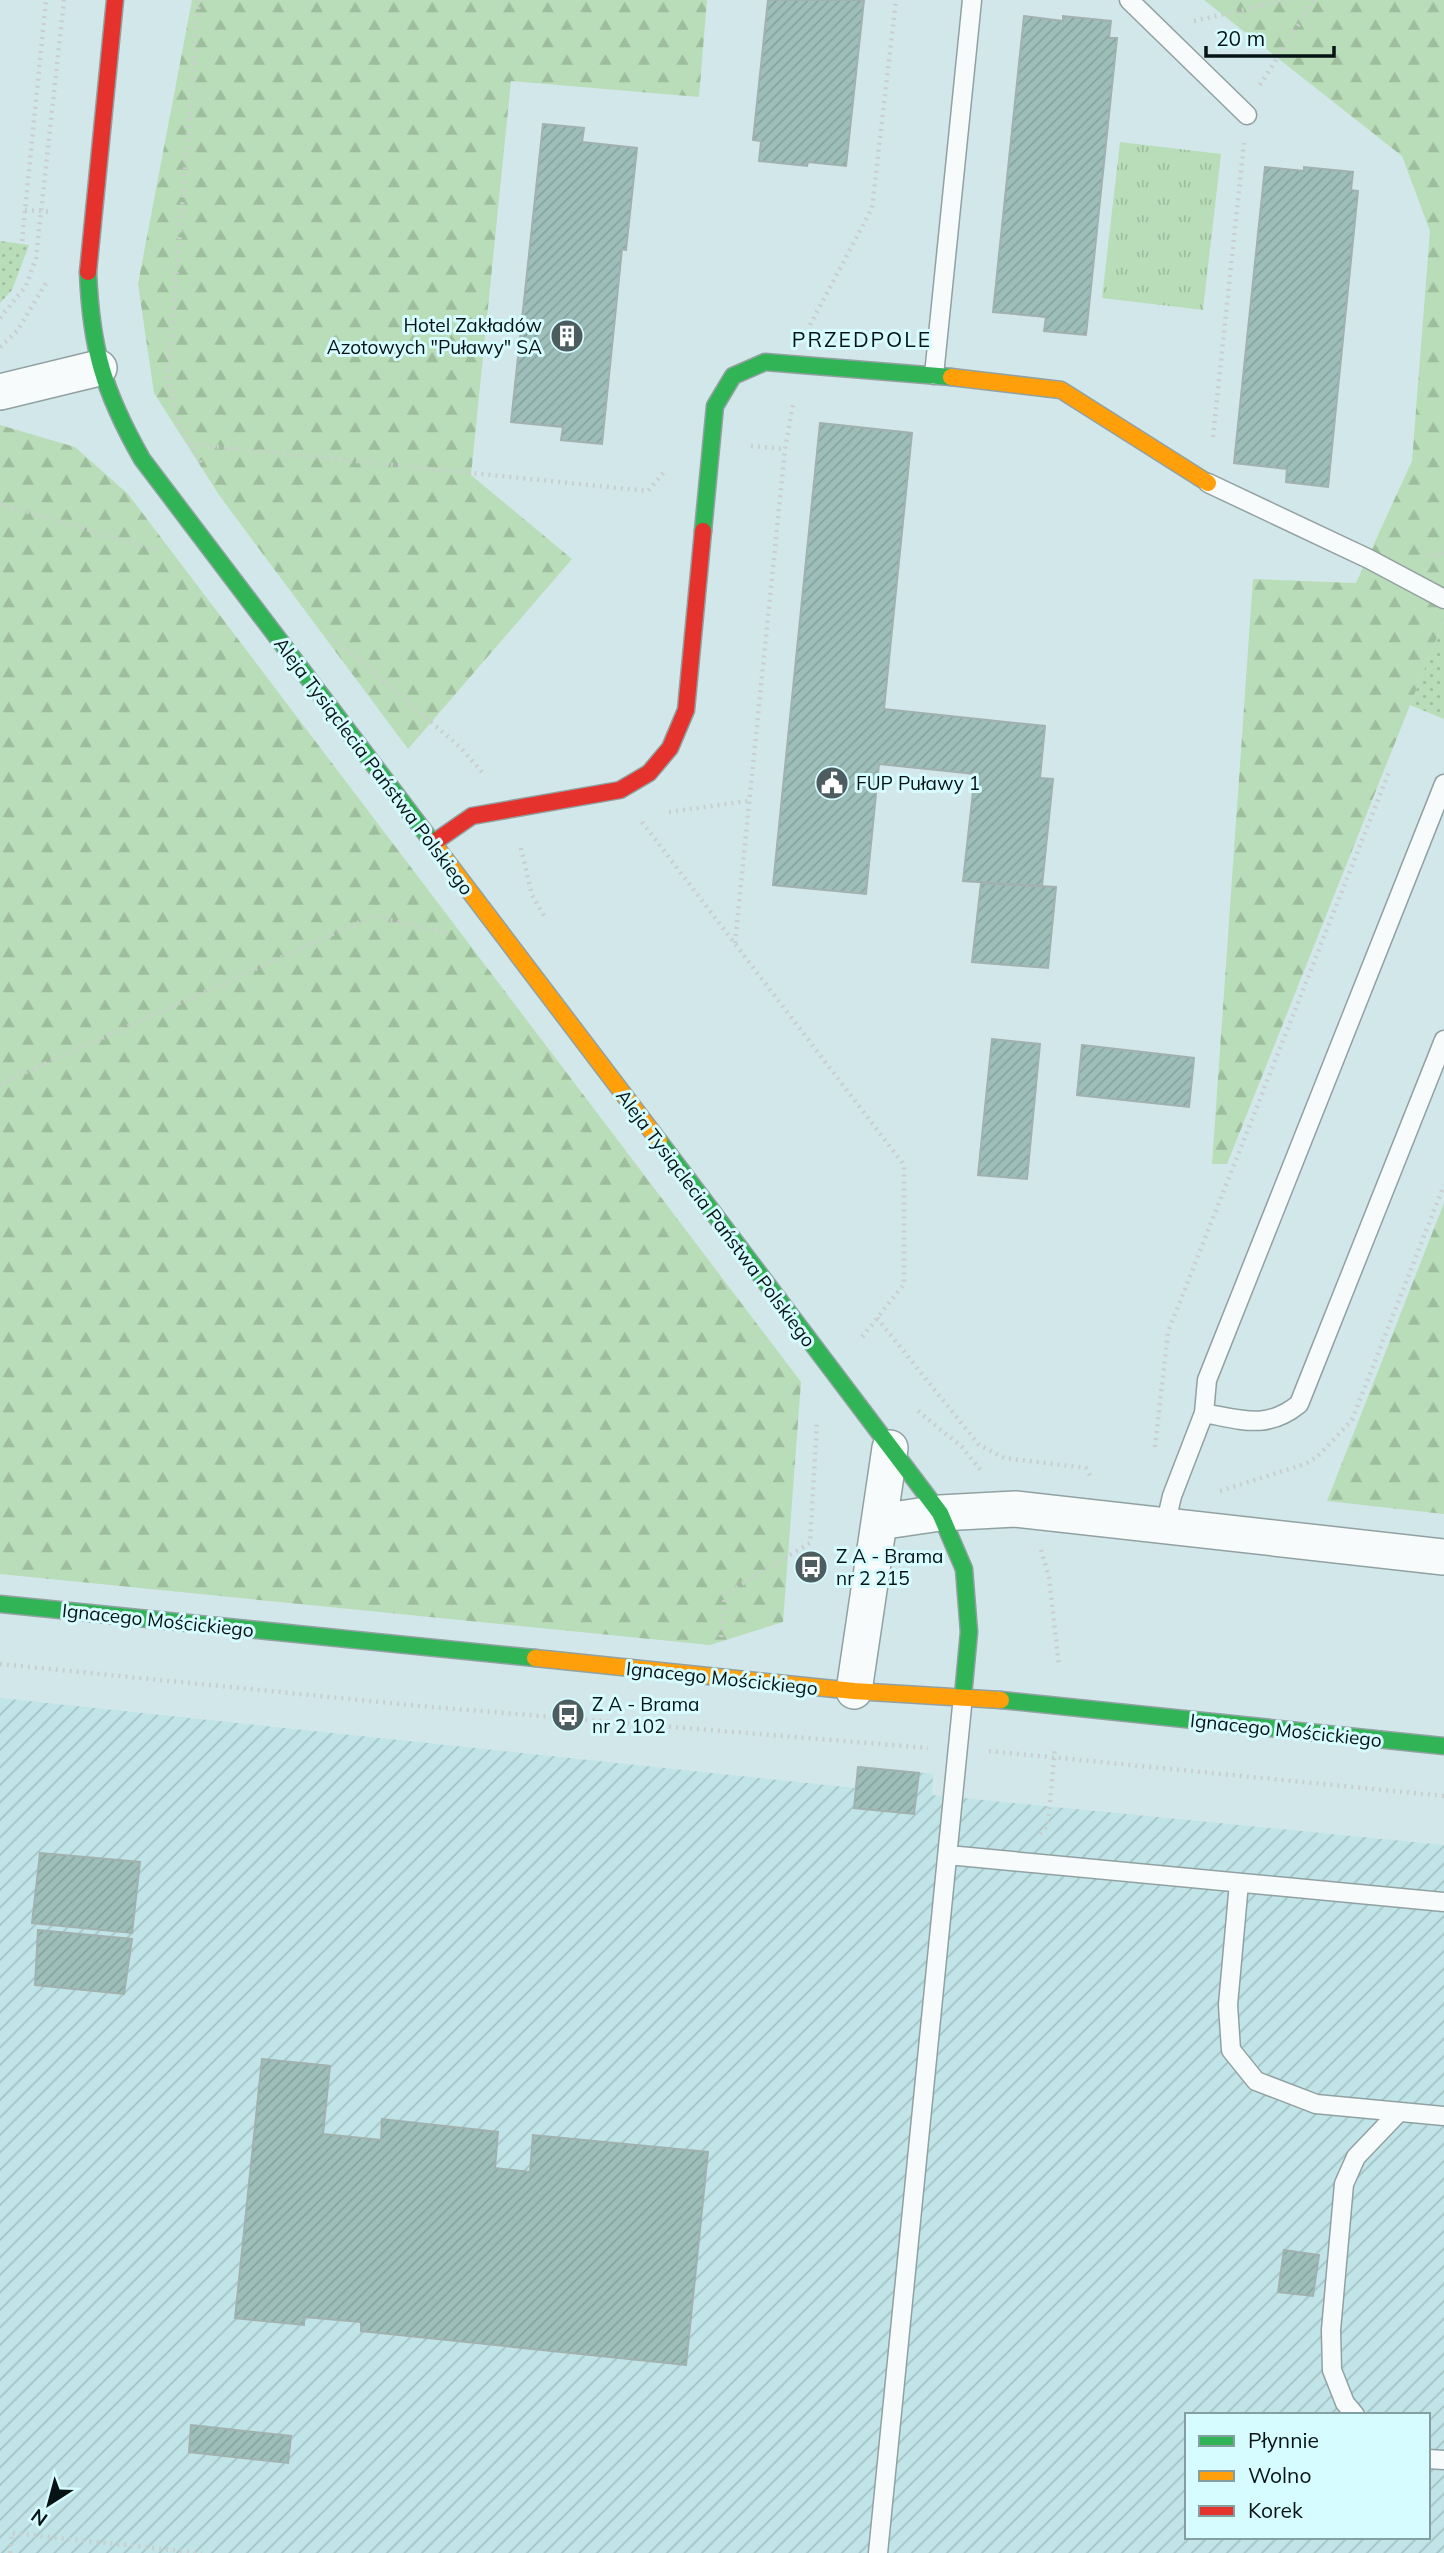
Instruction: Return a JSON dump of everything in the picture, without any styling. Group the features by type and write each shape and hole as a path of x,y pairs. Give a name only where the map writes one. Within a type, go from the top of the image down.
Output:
{"street":[{"name":"Aleja Tysiąclecia Państwa Polskiego","path":"115,0 88,262 90,318 99,368 118,417 142,459 940,1513 964,1569 969,1632 963,1696"},
{"path":"433,843 472,816 620,790 649,773 670,748 686,710 715,406 733,376 765,362 934,375 1061,390 1208,483"},
{"path":"0,392 99,368"},
{"path":"854,1691 890,1448"},
{"path":"879,1522 940,1513 1015,1509 1444,1557"},
{"name":"Ignacego Mościckiego","path":"0,1604 854,1691 963,1696 1444,1746"}],"lane":[{"path":"934,375 972,0"},
{"path":"1129,0 1247,115"},
{"path":"1208,483 1369,559 1444,599"},
{"path":"1165,1526 1172,1496 1204,1413 1207,1380 1444,784"},
{"path":"1204,1413 1256,1423 1284,1417 1299,1405 1444,1040"},
{"path":"878,2553 963,1696"},
{"path":"948,1855 1444,1902"},
{"path":"1239,1883 1228,2005 1231,2050 1256,2081 1316,2104 1444,2116"},
{"path":"1353,2413 1345,2403 1332,2370 1331,2330 1344,2184 1356,2157 1399,2112"}],"path":[{"path":"22,242 46,0"},
{"path":"0,318 26,286 36,258 64,0"},
{"path":"199,0 168,377 171,401 189,444 208,474"},
{"path":"735,943 785,449 790,410 796,399 800,343 872,208 896,0"},
{"path":"1159,28 1285,0"},
{"path":"1259,88 1314,0"},
{"path":"1208,483 1247,115"},
{"path":"24,210 58,213"},
{"path":"176,443 648,491 673,462"},
{"path":"0,504 160,551"},
{"path":"322,624 360,663 460,747 484,775"},
{"path":"1152,1456 1168,1332 1390,772"},
{"path":"637,816 904,1165 904,1284 856,1345"},
{"path":"0,1084 373,916 451,933"},
{"path":"0,1664 420,1706 956,1750 987,1750 1444,1796"},
{"path":"10,2553 12,2533 202,2553"}],"shaded area":[{"path":"0,1698 855,1788 858,1766 933,1774 932,1795 1444,1845 1444,2553 0,2553"}],"green space":[{"path":"192,0 707,0 699,97 511,81 471,475 572,559 408,749 219,495 154,393 138,284"},
{"path":"1204,0 1444,0 1444,620 1227,1164 1212,1164 1253,579 1356,583 1412,461 1430,231 1402,156"},
{"path":"1120,142 1221,154 1203,310 1102,298"},
{"path":"0,241 29,245 12,290 0,303"},
{"path":"0,425 75,447 128,494 801,1382 783,1622 710,1645 0,1574"},
{"path":"1444,620 1444,719 1410,705"},
{"path":"1444,1203 1444,1514 1327,1501"}],"building":[{"path":"768,0 864,0 846,166 808,162 807,166 759,161 761,141 753,140"},
{"path":"1024,16 1063,21 1063,16 1111,21 1109,38 1117,38 1086,335 1044,331 1046,317 993,312"},
{"name":"Hotel Zakładów Azotowych \"Puławy\" SA","path":"543,124 584,128 582,142 637,148 626,250 622,249 602,444 561,440 563,427 511,422"},
{"path":"1265,167 1304,171 1304,167 1353,172 1351,190 1358,191 1328,487 1286,482 1287,469 1234,463"},
{"path":"820,423 912,433 884,709 1045,726 1040,778 1053,779 1042,886 963,881 975,774 879,764 866,894 773,885"},
{"path":"981,883 1056,887 1048,968 972,962"},
{"path":"992,1039 1040,1044 1027,1179 978,1175"},
{"path":"1082,1045 1194,1058 1189,1107 1077,1095"},
{"path":"858,1767 919,1773 914,1814 854,1808"},
{"path":"40,1853 140,1862 132,1933 32,1923"},
{"path":"38,1930 132,1939 124,1994 35,1985"},
{"path":"262,2059 330,2066 323,2134 381,2140 382,2119 498,2132 495,2168 530,2172 533,2135 708,2152 686,2365 361,2331 361,2322 304,2317 304,2325 235,2318"},
{"path":"1284,2250 1319,2255 1313,2296 1278,2292"},
{"path":"191,2425 291,2436 288,2463 189,2452"}],"traffic: fast":[{"path":"88,272 92,324 102,369 118,412 142,459 436,847"},
{"path":"703,531 715,406 733,376 765,362 951,377"},
{"path":"659,1141 940,1513 964,1569 969,1632 963,1696"},
{"path":"0,1604 535,1658"},
{"path":"1001,1700 1444,1746"}],"traffic: slow":[{"path":"951,377 1061,390 1208,483"},
{"path":"436,847 659,1141"},
{"path":"535,1658 854,1691 1001,1700"}],"traffic: jam":[{"path":"88,272 115,0"},
{"path":"433,843 472,816 620,790 649,773 670,748 686,710 703,531"}],"place":[{"name":"Hotel Zakładów Azotowych \"Puławy\" SA","path":"567,336"},
{"name":"FUP Puławy 1","path":"832,783"},
{"name":"Z A - Brama nr 2 215","path":"811,1567"},
{"name":"Z A - Brama nr 2 102","path":"568,1715"}],"district":[{"name":"PRZEDPOLE","path":"862,340"}]}
